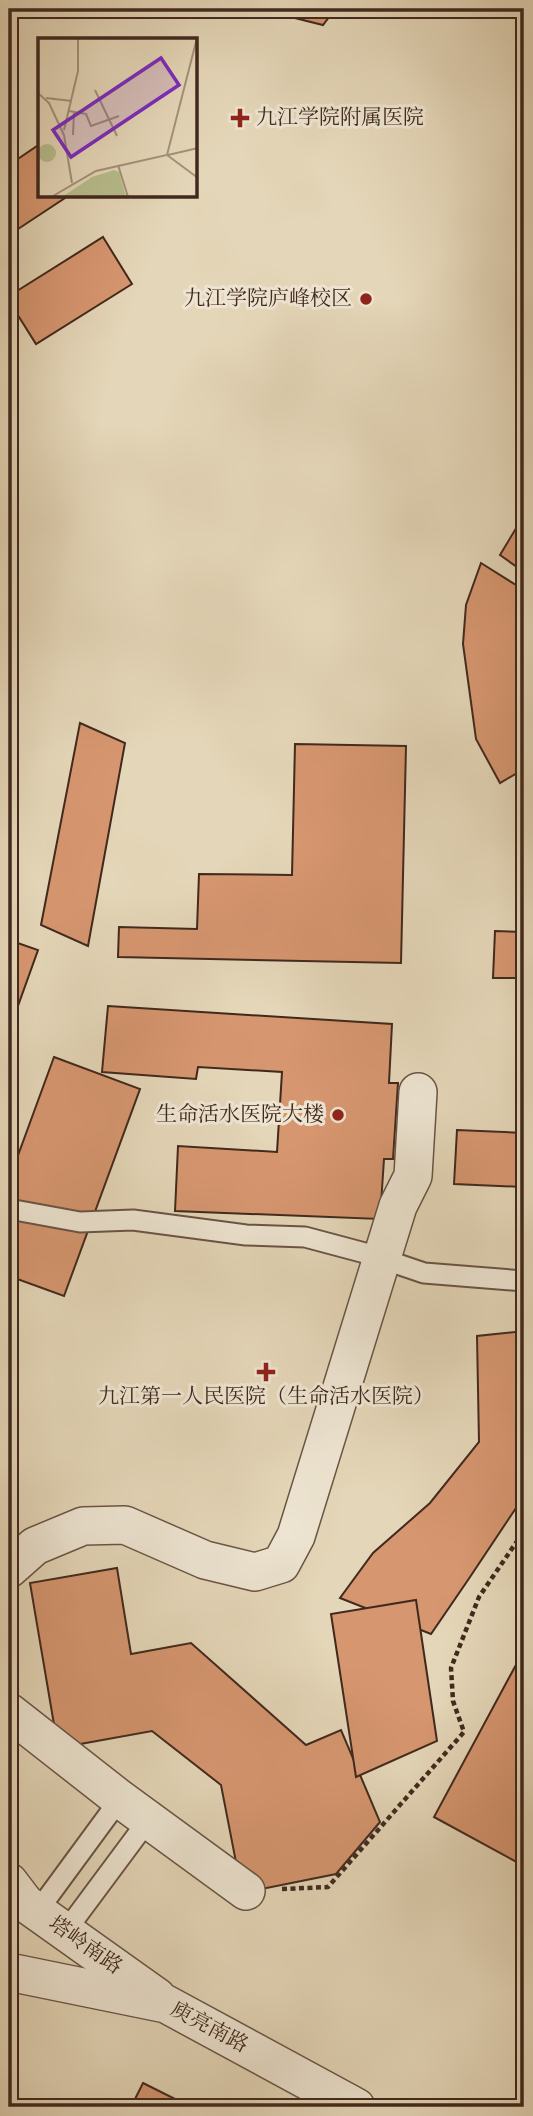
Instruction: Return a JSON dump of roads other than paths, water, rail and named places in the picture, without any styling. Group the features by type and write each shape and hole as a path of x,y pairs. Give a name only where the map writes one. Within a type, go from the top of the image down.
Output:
{"street":[{"path":"9,1569 36,1546 83,1526 125,1525 205,1560 255,1572 281,1564 296,1536 398,1206 412,1176 418,1092"},
{"path":"9,1712 246,1891"},
{"name":"塔岭南路","path":"9,1882 25,1903 166,2004"},
{"name":"庾亮南路","path":"9,1972 166,2004 356,2107"}],"lane":[{"path":"9,1209 80,1222 133,1220 246,1235 305,1237 424,1273 524,1281"},
{"path":"51,1922 134,1809"},
{"path":"51,1922 134,1809"}],"place":[{"name":"九江学院附属医院","path":"240,118"},
{"name":"九江学院庐峰校区","path":"366,299"},
{"name":"生命活水医院大楼","path":"338,1115"},
{"name":"九江第一人民医院（生命活水医院）","path":"266,1372"}]}
